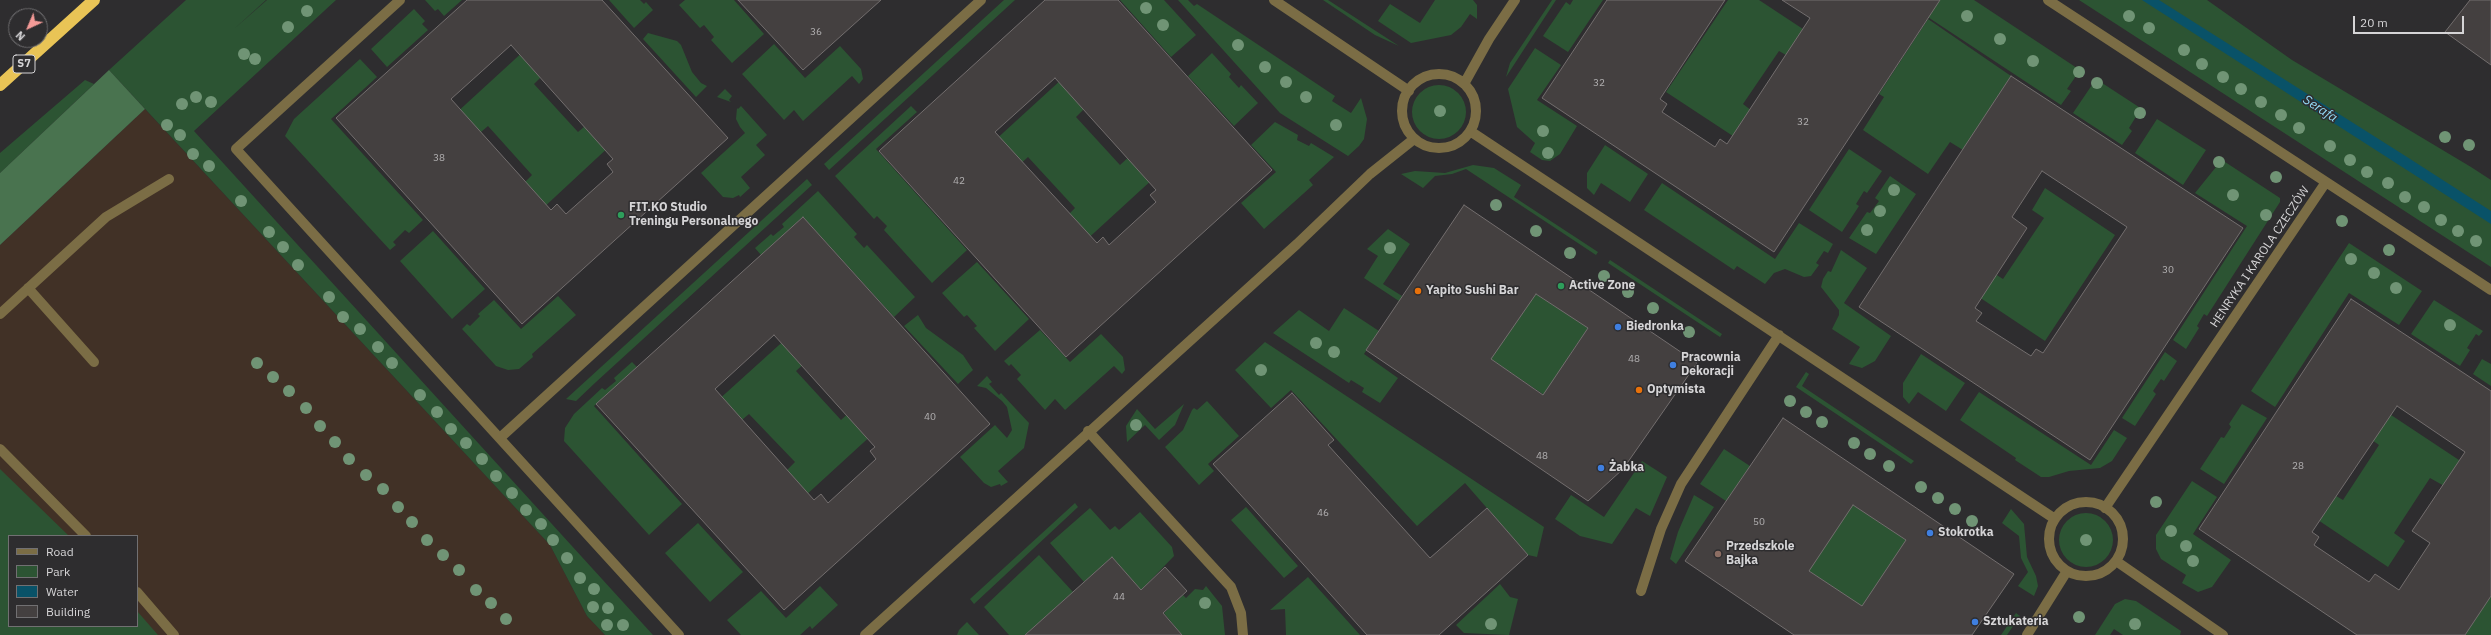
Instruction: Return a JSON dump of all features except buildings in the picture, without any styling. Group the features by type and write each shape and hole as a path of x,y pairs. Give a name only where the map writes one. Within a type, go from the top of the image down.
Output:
{"highway":[{"name":"S7","path":"0,85 94,0"}],"street":[{"path":"400,0 236,149 501,437 679,635"},
{"path":"501,437 981,0"},
{"path":"1274,0 1409,91"},
{"path":"1464,84 1489,39 1515,0"},
{"path":"2048,0 2326,182"},
{"path":"1437,74 1448,75 1464,84 1470,90 1476,104 1476,118 1470,131 1457,144 1442,148 1426,146 1414,139 1407,130 1402,115 1403,103 1409,91 1421,79 1437,74"},
{"path":"1470,131 2055,519"},
{"path":"865,635 1088,431 1297,244 1370,174 1414,139"},
{"path":"0,314 106,217 169,179"},
{"name":"HENRYKA I KAROLA CZECZÓW","path":"2105,508 2326,182 2491,290"},
{"path":"28,288 94,362"},
{"path":"1641,591 1661,529 1681,484 1778,335"},
{"path":"1088,431 1230,587 1241,613 1242,635"},
{"path":"0,449 85,535"},
{"path":"2090,502 2105,508 2114,515 2123,533 2121,551 2116,561 2104,572 2092,576 2079,575 2067,570 2055,559 2050,546 2050,531 2055,519 2067,507 2077,503 2090,502"},
{"path":"2116,561 2223,635"},
{"path":"2027,635 2067,570"},
{"path":"138,593 174,635"}],"shaded area":[{"path":"145,109 550,545 587,616 605,635 0,635 0,245"}],"green space":[{"path":"186,0 266,0 234,29 267,0 336,0 194,131 653,635 605,635 587,616 550,545 109,70"},
{"path":"425,0 462,0 444,16 438,9 435,11"},
{"path":"609,0 640,0 644,4 646,2 653,10 634,28"},
{"path":"685,0 734,0 764,34 732,63 711,40 714,37 704,25 700,28 679,5"},
{"path":"1004,0 1015,0 829,170 824,164"},
{"path":"1120,0 1164,0 1196,35 1171,57"},
{"path":"1178,0 1188,0 1194,6 1197,4 1335,96 1332,101 1351,113 1361,98 1367,119 1364,139 1359,146 1348,156 1280,113"},
{"path":"1323,0 1328,0 1399,46 1375,35"},
{"path":"1435,0 1473,0 1477,5 1477,19 1470,14 1461,27 1451,35 1411,43 1378,21 1390,4 1420,23"},
{"path":"1552,0 1556,0 1506,77 1510,63"},
{"path":"1573,0 1603,0 1568,52 1543,36 1566,2 1570,5"},
{"path":"1728,0 1759,0 1809,33 1793,59 1779,51 1743,104 1756,114 1739,140 1666,92"},
{"path":"1902,0 1974,0 2083,72 2079,77 2076,76 2067,89 2071,91 2061,105"},
{"path":"2079,0 2207,0 2292,60 2471,167 2491,180 2491,267"},
{"path":"414,9 425,21 422,24 428,30 387,67 371,49"},
{"path":"1928,19 2011,76 1963,150 1950,142 1928,174 1863,130 1884,97 1879,94"},
{"path":"648,33 677,41 681,45 692,72 701,83 707,86 696,97 643,39"},
{"path":"774,44 805,78 840,46 861,69 863,79 859,84 852,76 803,121 794,110 784,120 742,74"},
{"path":"1535,48 1561,65 1537,100 1577,126 1560,154 1550,161 1542,160 1530,152 1535,143 1517,127 1508,89"},
{"path":"526,49 546,72 534,84 578,132 591,121 612,144 541,210 520,187 532,175 488,126 474,138 454,115"},
{"path":"1212,53 1231,74 1229,77 1239,88 1241,85 1258,103 1234,126 1188,76"},
{"path":"360,59 377,77 331,119 423,220 409,233 405,230 393,242 396,245 390,250 285,136 294,119"},
{"path":"109,70 145,109 0,245 0,173"},
{"path":"1062,79 1087,106 1076,117 1120,165 1132,154 1154,178 1083,243 1062,221 1075,208 1028,157 1016,168 992,143"},
{"path":"2096,79 2145,111 2141,118 2137,115 2129,128 2132,131 2122,145 2073,113"},
{"path":"85,80 94,84 0,173 0,153"},
{"path":"1434,85 1444,85 1454,89 1462,97 1466,107 1466,117 1462,127 1454,135 1444,139 1434,139 1424,135 1416,127 1412,117 1412,107 1416,97 1424,89"},
{"path":"725,89 732,96 729,100 731,102 717,97"},
{"path":"741,106 767,135 756,145 765,155 741,177 750,188 740,197 739,195 733,198 723,197 701,173 745,133 736,119 737,108 738,109"},
{"path":"911,106 917,112 876,149 967,250 932,283 884,230 887,226 877,216 874,219 835,176"},
{"path":"2157,119 2206,150 2183,185 2135,153"},
{"path":"1275,122 1298,135 1297,140 1309,146 1311,143 1334,157 1309,180 1313,185 1264,229 1241,203 1276,172 1251,145"},
{"path":"1605,145 1648,174 1630,202 1601,183 1594,195 1587,188 1587,173"},
{"path":"1849,149 1882,171 1867,193 1864,191 1856,204 1859,206 1842,232 1809,210"},
{"path":"2219,158 2280,198 2280,202 2207,316 2204,314 2197,326 2199,328 2186,349 2173,340 2247,226 2195,193 2216,167 2214,165"},
{"path":"1473,165 1494,168 1521,185 1514,197 1598,252 1596,255 1466,169 1452,174 1435,176 1423,188 1401,174 1415,171 1445,173"},
{"path":"1890,176 1916,194 1876,254 1849,238 1867,212 1870,213 1879,201 1875,198"},
{"path":"807,179 812,185 576,401 566,399"},
{"path":"1662,183 1775,259 1799,223 1833,244 1828,253 1824,251 1816,263 1819,265 1811,276 1804,277 1785,269 1774,273 1765,284 1737,266 1734,270 1644,210"},
{"path":"2045,188 2115,235 2045,341 1976,295 1992,272 2003,279 2044,218 2032,210"},
{"path":"818,191 857,234 854,237 864,248 867,245 915,297 894,317 803,217 761,255 755,248 771,234 773,236 784,227 782,224"},
{"path":"1388,229 1410,244 1383,284 1402,296 1399,301 1364,278 1378,256 1367,249"},
{"path":"433,231 485,289 452,319 400,261"},
{"path":"2349,243 2422,291 2399,325 2349,293 2275,407 2251,391"},
{"path":"1841,250 1867,268 1844,303 1891,336 1875,361 1862,368 1849,364 1860,347 1832,329 1839,315 1839,310 1821,287 1823,279 1828,271 1831,272"},
{"path":"1610,260 1722,334 1720,337 1608,263"},
{"path":"977,262 1029,319 995,351 974,328 977,326 967,315 964,317 942,293"},
{"path":"1536,294 1588,328 1570,354 1568,411 1467,343"},
{"path":"558,296 576,315 532,354 533,357 519,369 508,370 496,366 462,329 467,324 470,326 480,316 478,314 494,300 521,329"},
{"path":"2434,300 2483,331 2479,336 2476,334 2467,348 2470,350 2460,366 2411,334"},
{"path":"1344,308 1379,331 1364,354 1398,378 1380,403 1362,392 1364,388 1351,380 1349,383 1273,333 1299,310 1329,331"},
{"path":"918,315 926,328 963,355 973,370 958,384 904,326"},
{"path":"1040,330 1070,362 1101,334 1123,357 1125,370 1122,374 1114,366 1065,410 1055,399 1045,410 1017,379 1021,375 1011,364 1009,366 1004,361"},
{"path":"789,336 809,359 796,371 841,420 853,409 875,432 804,497 782,475 795,462 749,414 737,424 716,402"},
{"path":"1265,342 1544,527 1537,557 1528,555 1465,483 1417,526 1291,390 1271,408 1235,370"},
{"path":"2165,352 2177,361 2164,381 2161,379 2153,391 2156,394 2135,426 2122,418"},
{"path":"1921,354 1965,383 1946,411 1918,392 1909,404 1903,397 1903,383"},
{"path":"2482,359 2491,364 2491,386 2473,374"},
{"path":"632,362 637,367 594,406 682,504 649,535 564,441 565,428 574,414 602,388 605,390 616,381 614,378"},
{"path":"1806,372 1809,374 1802,386 1914,461 1911,464 1796,387"},
{"path":"987,376 992,382 989,384 999,395 1001,393 1029,423 1024,448 998,471 1008,482 1001,486 1000,484 991,487 984,483 960,457 995,425 1007,438 1012,430 1007,407 986,388 977,386"},
{"path":"1979,392 2091,465 2114,430 2127,438 2112,461 2100,468 2069,471 2049,477 2041,477 1960,420"},
{"path":"1207,401 1239,436 1208,464 1214,471 1199,485 1165,447 1183,430 1192,410 1194,408 1197,410"},
{"path":"1184,404 1175,425 1159,440 1145,425 1127,442 1126,426 1137,409 1155,429"},
{"path":"2242,404 2267,418 2224,484 2200,469 2221,437 2224,438 2231,427 2229,424"},
{"path":"2382,409 2462,462 2446,487 2430,478 2394,533 2405,541 2388,567 2315,518 2331,493 2343,500 2379,445 2365,435"},
{"path":"1724,449 1750,466 1726,501 1700,484"},
{"path":"1642,461 1667,477 1650,516 1636,508 1612,544 1580,536 1555,519 1571,495 1604,517"},
{"path":"0,469 68,535 8,535 8,627 138,627 138,612 158,635 0,635"},
{"path":"2192,481 2217,497 2193,534 2231,560 2212,587 2198,592 2182,583 2186,575 2161,559 2156,549 2156,535"},
{"path":"1694,495 1714,507 1676,564 1670,559 1678,532"},
{"path":"1075,503 1078,507 974,604 970,599"},
{"path":"1853,505 1906,540 1886,623 1784,554"},
{"path":"1246,507 1298,566 1284,578 1231,520"},
{"path":"1090,508 1110,530 1115,526 1119,530 1140,512 1172,547 1174,556 1141,590 1112,557 1084,582 1050,543"},
{"path":"2011,509 2024,524 2027,557 2036,576 2038,586 2034,596 2018,586 2028,572 2021,558 2019,536 2002,523"},
{"path":"2081,513 2091,513 2101,517 2109,525 2113,535 2113,545 2109,555 2101,563 2091,567 2081,567 2071,563 2063,555 2059,545 2059,535 2063,525 2071,517"},
{"path":"698,523 743,572 710,602 665,553"},
{"path":"1039,555 1073,592 1025,635 1009,635 984,607"},
{"path":"1308,577 1360,635 1286,635 1285,609 1270,610"},
{"path":"1500,584 1510,597 1518,599 1509,635 1464,633 1456,625"},
{"path":"820,586 838,605 812,629 810,626 800,635 741,635 727,620 761,591 786,618"},
{"path":"1206,586 1222,606 1225,635 1182,635 1164,613 1183,595 1186,598 1195,589 1203,590"},
{"path":"2491,596 2491,635 2465,635"},
{"path":"2125,599 2136,601 2181,631 2180,635 2123,635 2114,629 2110,635 2095,635 2115,604"},
{"path":"2016,613 2020,616 2007,635 2001,635"},
{"path":"967,622 979,635 957,635 959,630"}],"water":[{"name":"Serafa","path":"2142,0 2159,0 2407,157 2491,211 2491,224"}],"place":[{"name":"FIT.KO Studio Treningu Personalnego","path":"621,215"},
{"name":"Active Zone","path":"1561,286"},
{"name":"Yapito Sushi Bar","path":"1418,291"},
{"name":"Biedronka","path":"1618,327"},
{"name":"Pracownia Dekoracji","path":"1673,365"},
{"name":"Optymista","path":"1639,390"},
{"name":"Żabka","path":"1601,468"},
{"name":"Stokrotka","path":"1930,533"},
{"name":"Przedszkole Bajka","path":"1718,554"},
{"name":"Sztukateria","path":"1975,622"}]}
